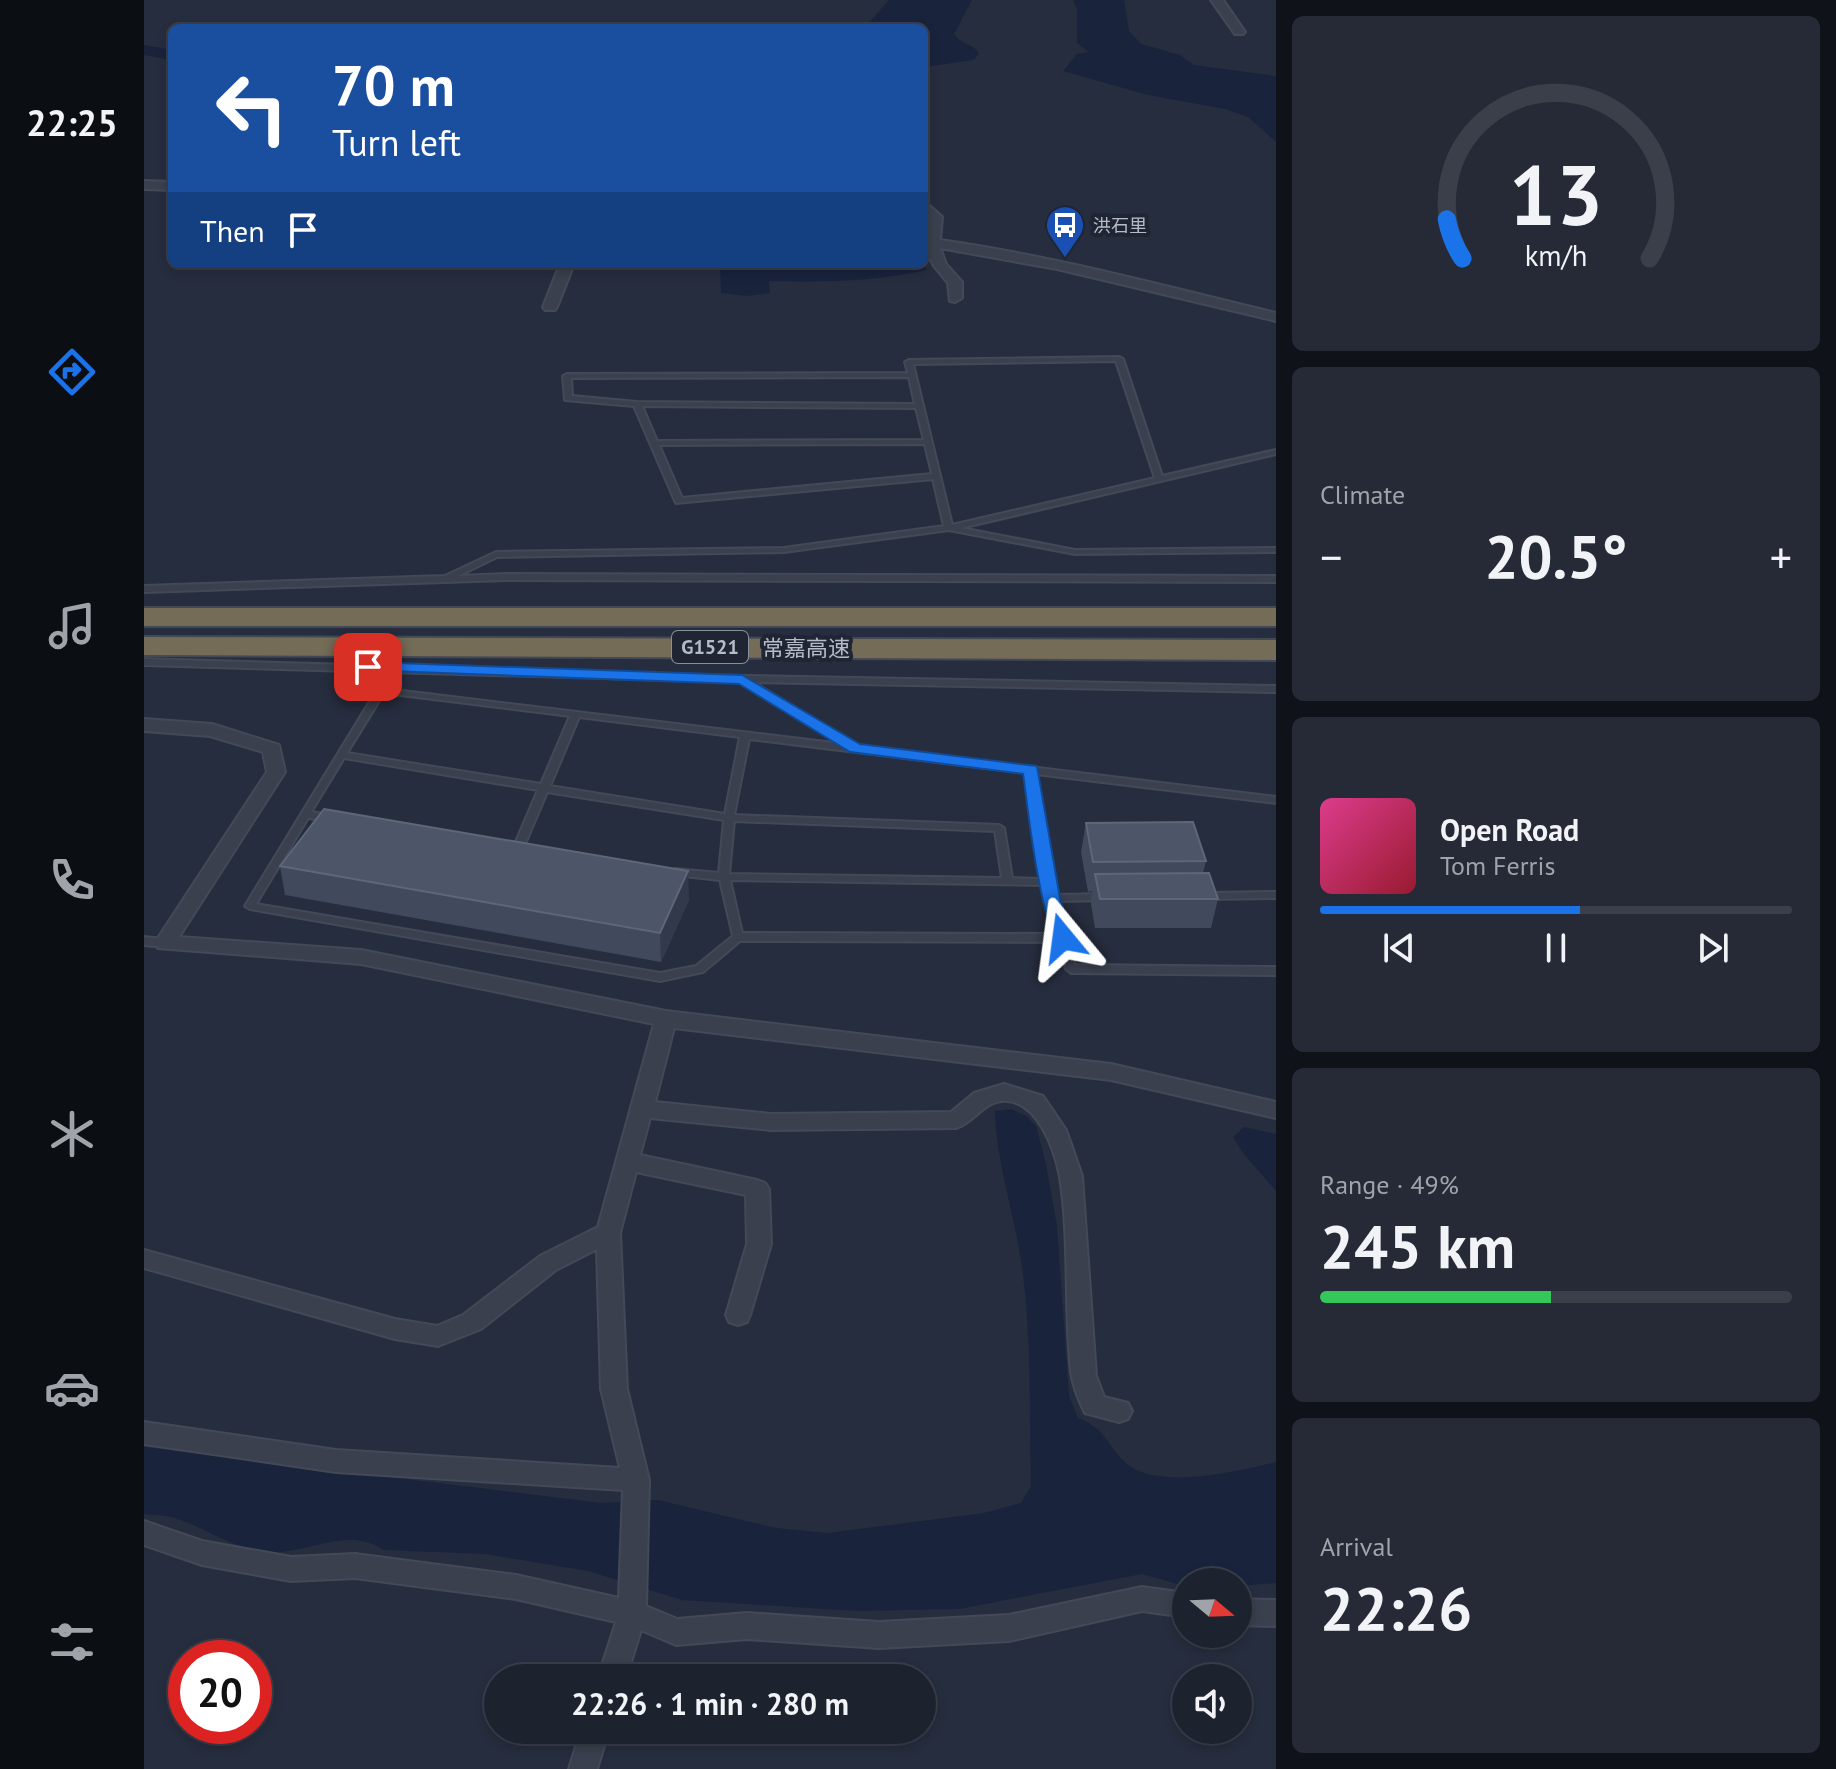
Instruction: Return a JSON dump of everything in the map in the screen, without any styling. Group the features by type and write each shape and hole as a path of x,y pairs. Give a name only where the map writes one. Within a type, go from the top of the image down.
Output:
{"highway":[{"name":"常嘉高速","path":"144,617 1276,617"},
{"name":"常嘉高速","path":"144,646 1276,650"}],"street":[{"path":"1217,0 1239,32"},
{"path":"144,185 168,186"},
{"path":"928,209 935,217 928,242 936,263 955,282 955,298"},
{"path":"928,242 968,246 1055,264 1276,317"},
{"path":"550,307 565,268"},
{"path":"144,725 212,730 272,749 276,772 154,942"},
{"path":"154,942 361,957 666,1019 1111,1072 1276,1110"},
{"path":"616,1664 632,1613 636,1480 614,1389 608,1233 666,1019"},
{"path":"641,1109 771,1122 956,1120 982,1099 1004,1092 1035,1102 1055,1130 1071,1176 1084,1376 1094,1405 1119,1411"},
{"path":"627,1161 757,1189 759,1244 738,1315"},
{"path":"144,1259 395,1329 438,1336 472,1322 548,1263 608,1233"},
{"path":"144,1433 336,1461 636,1480"},
{"path":"144,1533 202,1553 291,1569 370,1567 516,1587 632,1613 676,1632 747,1626 879,1635 1009,1628 1142,1599 1172,1603"},
{"path":"1252,1612 1276,1613"},
{"path":"583,1769 591,1744"}],"lane":[{"path":"949,528 909,362 1119,359 1159,478"},
{"path":"912,375 567,376 568,398 637,404 920,406"},
{"path":"637,404 679,501 936,476"},
{"path":"654,443 928,442"},
{"path":"445,579 496,555 784,550 949,528 1276,452"},
{"path":"949,528 1075,552 1276,550"},
{"path":"144,589 445,579 1276,579"},
{"path":"144,662 742,679 1276,689"},
{"path":"742,679 856,749"},
{"path":"1063,938 738,937 699,969 660,977 250,906 381,690 1276,800"},
{"path":"517,851 576,714"},
{"path":"738,937 724,877 729,818 745,735"},
{"path":"341,755 729,818 999,828 1008,881"},
{"path":"1031,770 1051,898 1071,969 1276,971"},
{"path":"305,814 335,819"},
{"path":"501,848 532,853"},
{"path":"666,871 724,877 1049,882"},
{"path":"1186,896 1276,895"},
{"path":"1051,898 1111,897"}],"water":[{"path":"889,0 972,0 954,34 979,53 974,60 928,66 928,24 868,24"},
{"path":"1073,0 1124,0 1129,31 1141,44 1180,55 1194,65 1276,76 1276,142 1248,117 1225,109 1148,95 1063,71 1077,54 1089,52 1077,43 1077,9"},
{"path":"720,268 926,270 867,279 769,281 770,293 749,296 721,293"},
{"path":"1011,1109 1026,1116 1036,1126 1057,1226 1069,1396 1078,1418 1101,1432 1126,1463 1158,1476 1199,1476 1276,1462 1276,1583 1252,1585 1252,1568 1172,1568 1172,1582 1142,1574 959,1609 857,1611 682,1600 588,1571 485,1554 384,1550 359,1541 346,1540 267,1552 240,1546 175,1518 144,1514 144,1447 601,1503 658,1500 776,1528 828,1533 984,1513 1021,1503 1031,1486 1027,1321 1022,1267 999,1150 995,1111"},
{"path":"1244,1127 1276,1134 1276,1191 1233,1137"}],"building":[{"path":"324,809 688,871 660,933 280,866"},
{"path":"1193,822 1206,861 1093,862 1086,823"},
{"path":"1209,873 1218,899 1100,899 1095,874"}],"waterway":[{"path":"144,50 168,54"}],"place":[{"name":"洪石里","path":"1065,259"}],"route":[{"path":"368,667 742,679 856,749 1031,770 1051,898 1063,938"}]}
